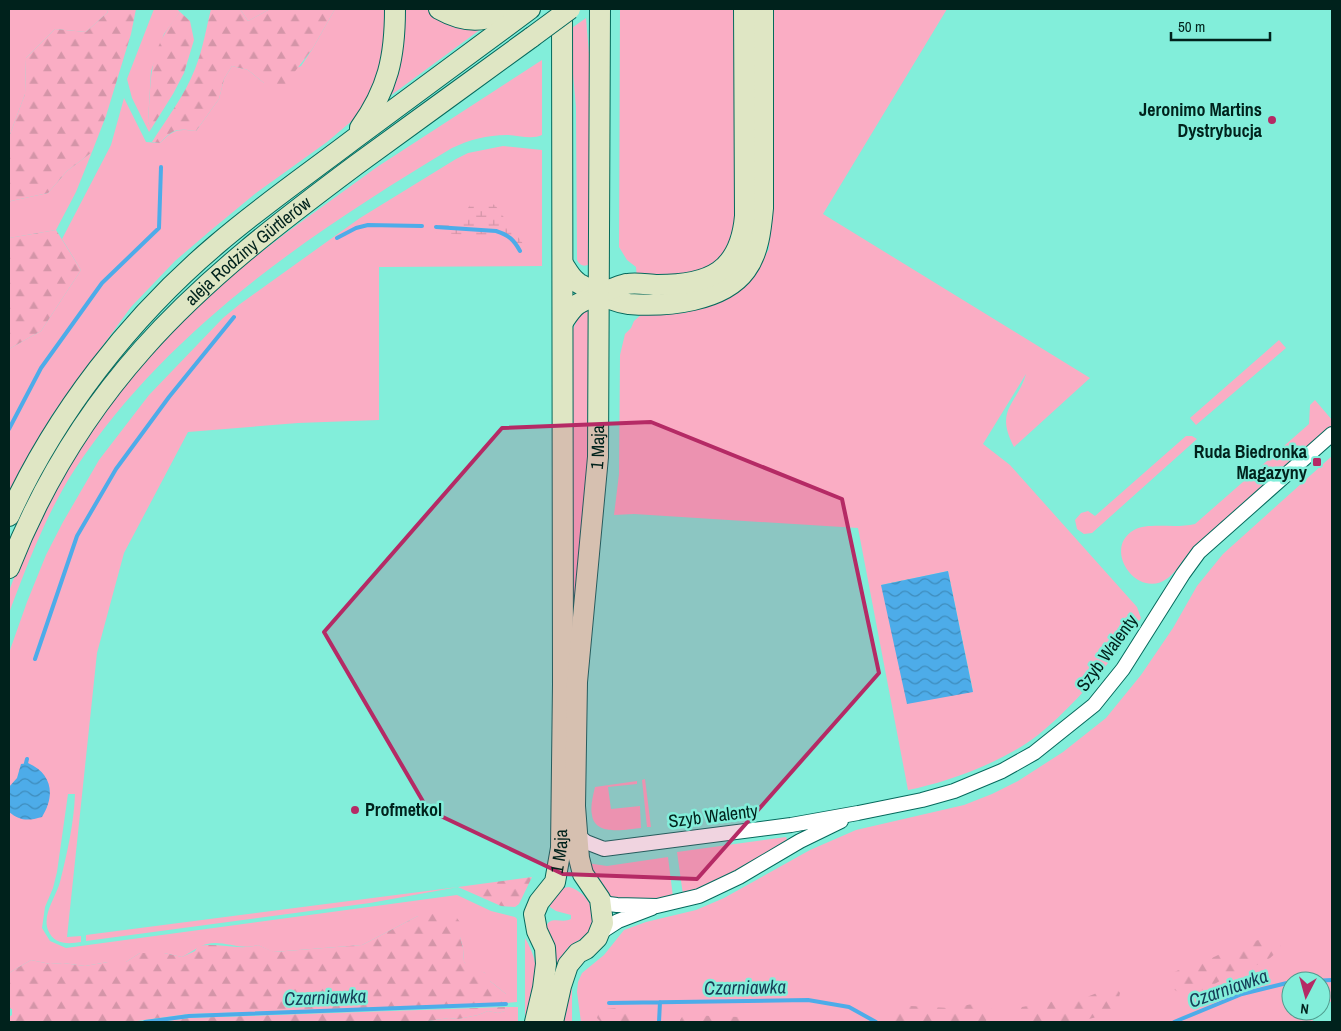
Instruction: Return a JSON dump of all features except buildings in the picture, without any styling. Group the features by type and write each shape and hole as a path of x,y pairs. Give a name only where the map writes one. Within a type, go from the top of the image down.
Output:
{"main road":[{"path":"350,142 374,108 387,78 394,47 395,9"},
{"path":"439,9 460,18 480,21 529,9"},
{"name":"aleja Rodziny Gürtlerów","path":"9,516 47,443 88,383 125,336 168,290 216,245 350,142 529,9"},
{"name":"1 Maja","path":"535,1022 543,988 546,964 545,948 537,931 534,914 539,902 555,882 561,848 563,684 562,9"},
{"name":"aleja Rodziny Gürtlerów","path":"9,568 36,508 66,452 105,396 143,349 177,314 235,259 300,206 570,9"},
{"name":"1 Maja","path":"600,9 598,457 577,682 576,834 583,874 595,891 603,914 600,932"},
{"path":"562,322 576,305 628,283 671,285 694,283 709,278 723,269 738,249 744,234 745,216 744,9"},
{"path":"563,264 577,282 600,295 628,304 678,303 706,297 720,292 746,270 760,237 763,208 763,9"},
{"path":"599,252 613,270 628,283"},
{"path":"600,333 612,318 628,304"},
{"name":"1 Maja","path":"555,882 576,880 595,891"},
{"path":"553,1022 568,965 578,953 592,944 600,932"}],"street":[{"name":"Szyb Walenty","path":"576,834 586,842 604,849 791,825 858,814 922,800 962,788 1002,771 1034,753 1094,705 1123,669 1199,552 1332,434"},
{"name":"Szyb Walenty","path":"600,932 618,921 658,906 699,896 800,841 858,814"},
{"name":"Szyb Walenty","path":"595,891 609,904 658,906"}],"highlighted area":[{"path":"651,422 842,499 879,673 697,879 563,874 428,810 324,632 502,428"}],"green space":[{"path":"9,9 106,9 108,12 86,32 55,29 26,58 25,94 9,137"},
{"path":"106,9 136,9 131,34 106,116 92,152 67,171 48,193 9,203 9,137 25,94 26,58 55,29 86,32 108,12"},
{"path":"154,9 177,9 180,12 164,34 151,71 148,122 151,129 149,132 132,98 127,79"},
{"path":"211,9 240,9 248,21 270,9 335,9 313,48 283,87 264,83 248,70 232,66 224,79 219,99 196,131 172,132 160,143 152,142 191,79 200,54"},
{"path":"240,9 270,9 248,21"},
{"path":"335,9 387,9 382,74 360,114 327,142 256,193 210,231 175,261 131,307 52,415 9,491 9,349 41,331 81,270 62,239 111,145 124,98 146,142 160,143 176,131 196,131 219,99 224,79 232,66 248,70 264,83 301,66"},
{"path":"401,9 430,9 481,29 390,96"},
{"path":"620,9 737,9 739,213 734,243 705,273 637,278 636,267 627,260 619,247"},
{"path":"769,9 947,9 823,214 1090,378 1014,447 1008,434 1007,415 1026,374 983,444 1010,465 1137,607 1141,618 1095,679 1048,727 1025,744 993,762 941,782 908,790 858,528 634,514 614,515 619,474 620,355 625,334 631,328 634,321 642,314 684,313 721,301 753,276 769,249","holes":["948,571 973,691 881,585"]},
{"path":"180,12 190,21 194,40 184,73 151,129 148,122 153,64 162,39"},
{"path":"586,18 592,91 590,264 584,266 579,264 577,260 576,107 569,30"},
{"path":"542,60 542,135 529,137 507,135 485,137 452,148 346,215 295,250 245,288 198,328 153,371 112,418 75,469 55,503 38,539 9,613 9,591 17,570 39,520 68,466 116,395 182,322 224,281 286,233 377,167"},
{"path":"503,146 542,150 542,266 379,267 379,420 298,423 188,432 124,553 97,653 67,937 81,936 81,942 66,943 58,941 51,935 47,924 48,912 60,882 65,861 72,827 75,794 68,794 57,872 45,907 42,928 50,941 66,948 457,895 491,911 517,919 517,1002 506,1003 506,994 490,981 485,973 470,968 464,962 460,937 418,916 362,945 273,952 258,945 245,947 213,943 201,946 182,957 164,953 140,953 126,962 108,962 85,966 63,963 50,964 31,960 9,973 10,650 46,555 99,460 149,395 223,318 240,304 360,218 456,159 468,153"},
{"path":"92,152 76,192 56,230 9,238 9,203 48,193 67,171"},
{"path":"474,202 485,202 495,205 526,248 526,254 522,254 505,237 437,233 435,231 437,225 457,225"},
{"path":"56,230 81,270 41,331 9,349 9,238"},
{"path":"591,302 592,444 577,609 570,609 570,339 578,319"},
{"path":"1279,340 1286,348 1196,425 1190,418"},
{"path":"1315,400 1332,420 1332,429 1188,554 1171,576 1157,583 1145,583 1135,578 1127,570 1122,560 1121,549 1125,538 1134,530 1147,526 1195,524 1309,424 1310,405"},
{"path":"1186,436 1192,436 1197,439 1092,533 1084,534 1077,529 1075,520 1081,513 1088,511 1095,516"},
{"path":"1332,456 1332,1001 1331,971 1281,971 1281,1021 1314,1022 581,1022 577,992 578,982 582,973 604,955 624,930 646,922 696,910 724,898 810,850 856,830 964,805 992,794 1018,781 1063,752 1106,718 1141,675 1173,628 1197,586 1223,554"},
{"path":"645,779 651,827 647,827 642,780"},
{"path":"637,781 637,784 608,787 611,809 640,806 641,828 612,830 605,829 594,822 591,812 595,787"},
{"path":"786,837 788,842 737,874 683,895 677,852"},
{"path":"668,857 673,897 648,901 627,902 610,899 599,888 587,863 607,866"},
{"path":"532,877 519,904 515,907 501,906 458,887"},
{"path":"458,887 370,903 86,941 86,935"},
{"path":"569,887 581,893 590,904 593,916 592,923 588,933 566,950 558,969 547,1009 556,948 546,927 550,921 571,919 571,915 556,911 550,907 550,902 563,888"},
{"path":"447,912 457,918 464,928 460,937 464,962 490,976 490,981 506,994 506,1003 188,1014 130,1022 9,1022 12,1009 9,1008 9,973 31,960 50,964 63,963 85,966 108,962 126,962 140,953 164,953 182,957 195,951 198,946 206,945 251,947 258,945 274,952 362,945 418,916"},
{"path":"525,938 531,949 536,970 535,989 529,1022 525,1022"},
{"path":"1262,939 1274,940 1281,946 1272,957 1209,987 1189,993 1180,992 1173,988 1167,980 1170,974 1181,969 1193,967 1237,946"},
{"path":"572,980 572,1022 562,1022"},
{"path":"1109,988 1117,989 1120,993 1115,1005 1106,1013 1093,1018 1062,1022 1020,1022 1019,1020 1022,1007 1066,999 1082,999"},
{"path":"979,1003 987,1004 992,1008 992,1014 985,1022 888,1022 876,1015 874,1010 894,1010 911,1006 949,1008"},
{"path":"505,1007 518,1007 518,1022 421,1022 449,1018 458,1019 488,1011 498,1013 505,1011"},
{"path":"505,1007 505,1011 498,1013 488,1011 458,1019 449,1018 421,1022 159,1022 189,1018"},
{"path":"616,1008 636,1010 647,1018 647,1022 601,1022 597,1018 599,1012"},
{"path":"687,1015 739,1017 747,1022 680,1022 682,1017"}],"water":[{"path":"948,571 973,692 907,704 881,585"},
{"path":"28,763 43,773 47,779 50,794 42,817 28,820 21,819 9,812 9,787 17,778 21,764"}],"waterway":[{"path":"9,429 41,368 102,283 159,228 161,167"},
{"path":"337,238 356,228 368,225 422,226"},
{"path":"436,227 496,231 511,238 520,251"},
{"path":"35,659 77,536 116,469 169,397 234,317"},
{"path":"26,763 27,759"},
{"name":"Czarniawka","path":"1174,1022 1242,994 1281,984"},
{"name":"Czarniawka","path":"609,1003 808,1000 849,1007 876,1022"},
{"path":"659,1022 660,1002"},
{"name":"Czarniawka","path":"145,1022 189,1016 506,1004"}],"place":[{"name":"Jeronimo Martins Dystrybucja","path":"1272,120"},
{"name":"Ruda Biedronka Magazyny","path":"1317,462"},
{"name":"Profmetkol","path":"355,810"}]}
